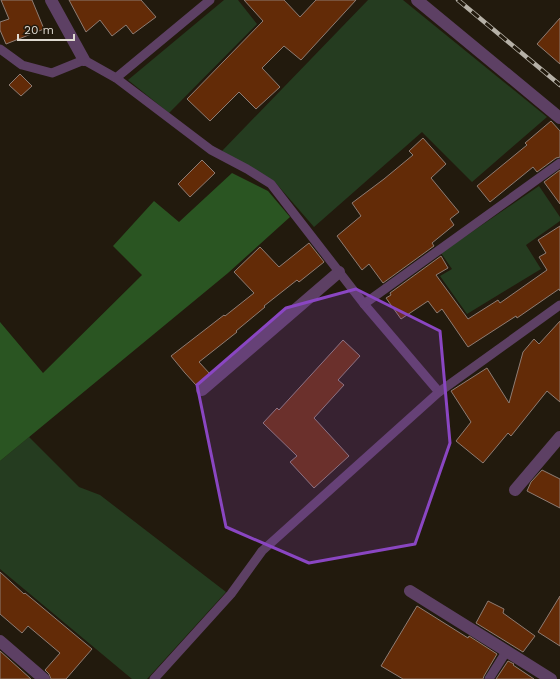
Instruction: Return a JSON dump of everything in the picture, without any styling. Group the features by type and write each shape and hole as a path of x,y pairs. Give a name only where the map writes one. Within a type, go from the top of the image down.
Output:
{"street":[{"path":"51,0 84,60"},
{"path":"417,0 560,118"},
{"path":"202,390 339,272"},
{"path":"515,490 560,437"},
{"path":"410,591 551,679"},
{"path":"0,641 44,679"}],"lane":[{"path":"116,78 210,0"},
{"path":"0,49 22,65 52,73 84,60 116,78 211,150 247,169 271,184 364,304 439,392"},
{"path":"364,304 560,163"},
{"path":"154,679 232,594 262,552 439,392 560,306"},
{"path":"489,679 506,652"}],"highlighted area":[{"path":"356,289 440,331 450,443 415,544 309,563 226,527 197,385 286,308"}],"green space":[{"path":"224,0 238,0 257,24 169,113 128,80"},
{"path":"368,0 403,0 547,117 472,182 422,132 314,227 274,181 222,151"},
{"path":"232,173 268,191 290,217 228,273 0,461 0,322 43,373 142,275 113,246 154,201 179,222"},
{"path":"539,186 560,217 560,221 526,245 541,269 467,314 440,276 452,269 441,253"},
{"path":"29,437 79,487 100,495 226,592 147,679 132,679 0,569 0,461"}],"building":[{"path":"1,0 32,0 44,29 6,44 0,30 0,22 9,19"},
{"path":"69,0 141,0 156,17 133,34 126,25 112,36 100,20 86,32"},
{"path":"244,0 284,0 300,17 316,0 356,0 301,60 284,46 262,68 280,87 256,109 239,92 210,121 187,99 263,21"},
{"path":"560,18 560,64 537,44"},
{"path":"20,74 32,86 21,96 9,85"},
{"path":"551,121 560,131 560,157 556,158 537,172 533,167 490,202 477,186 527,145 525,143"},
{"path":"423,138 446,164 431,178 459,212 450,219 454,225 432,243 434,246 383,283 369,264 362,270 337,236 361,216 352,203 413,155 409,151"},
{"path":"202,160 215,173 190,197 178,184"},
{"path":"560,170 560,204 544,182"},
{"path":"560,226 560,291 559,289 517,318 516,316 468,347 442,309 437,313 428,301 401,319 386,298 391,295 390,293 441,256 448,268 436,275 468,319 498,300 500,303 547,270 539,257 546,253 538,240"},
{"path":"309,243 324,262 299,282 297,280 264,306 265,307 236,331 237,332 199,362 210,374 196,385 171,356 254,293 234,272 260,247 279,267"},
{"path":"560,321 560,402 547,391 511,436 508,433 483,463 456,441 471,422 451,391 487,368 509,403 523,352 534,339 539,344"},
{"path":"343,340 360,356 338,380 344,385 314,418 349,456 314,488 290,462 297,456 263,423 277,408 279,410"},
{"path":"542,470 560,479 560,508 527,491 531,482"},
{"path":"0,572 24,594 25,593 92,649 66,679 51,679 45,670 60,653 28,626 22,633 0,614"},
{"path":"560,596 560,646 538,632"},
{"path":"488,601 504,609 503,613 535,636 523,652 476,623"},
{"path":"417,606 468,638 469,636 497,654 483,679 403,679 381,666"},
{"path":"0,651 31,679 0,679"},
{"path":"508,661 514,664 513,665 534,679 496,679"}],"railway":[{"path":"458,0 560,85"}]}
